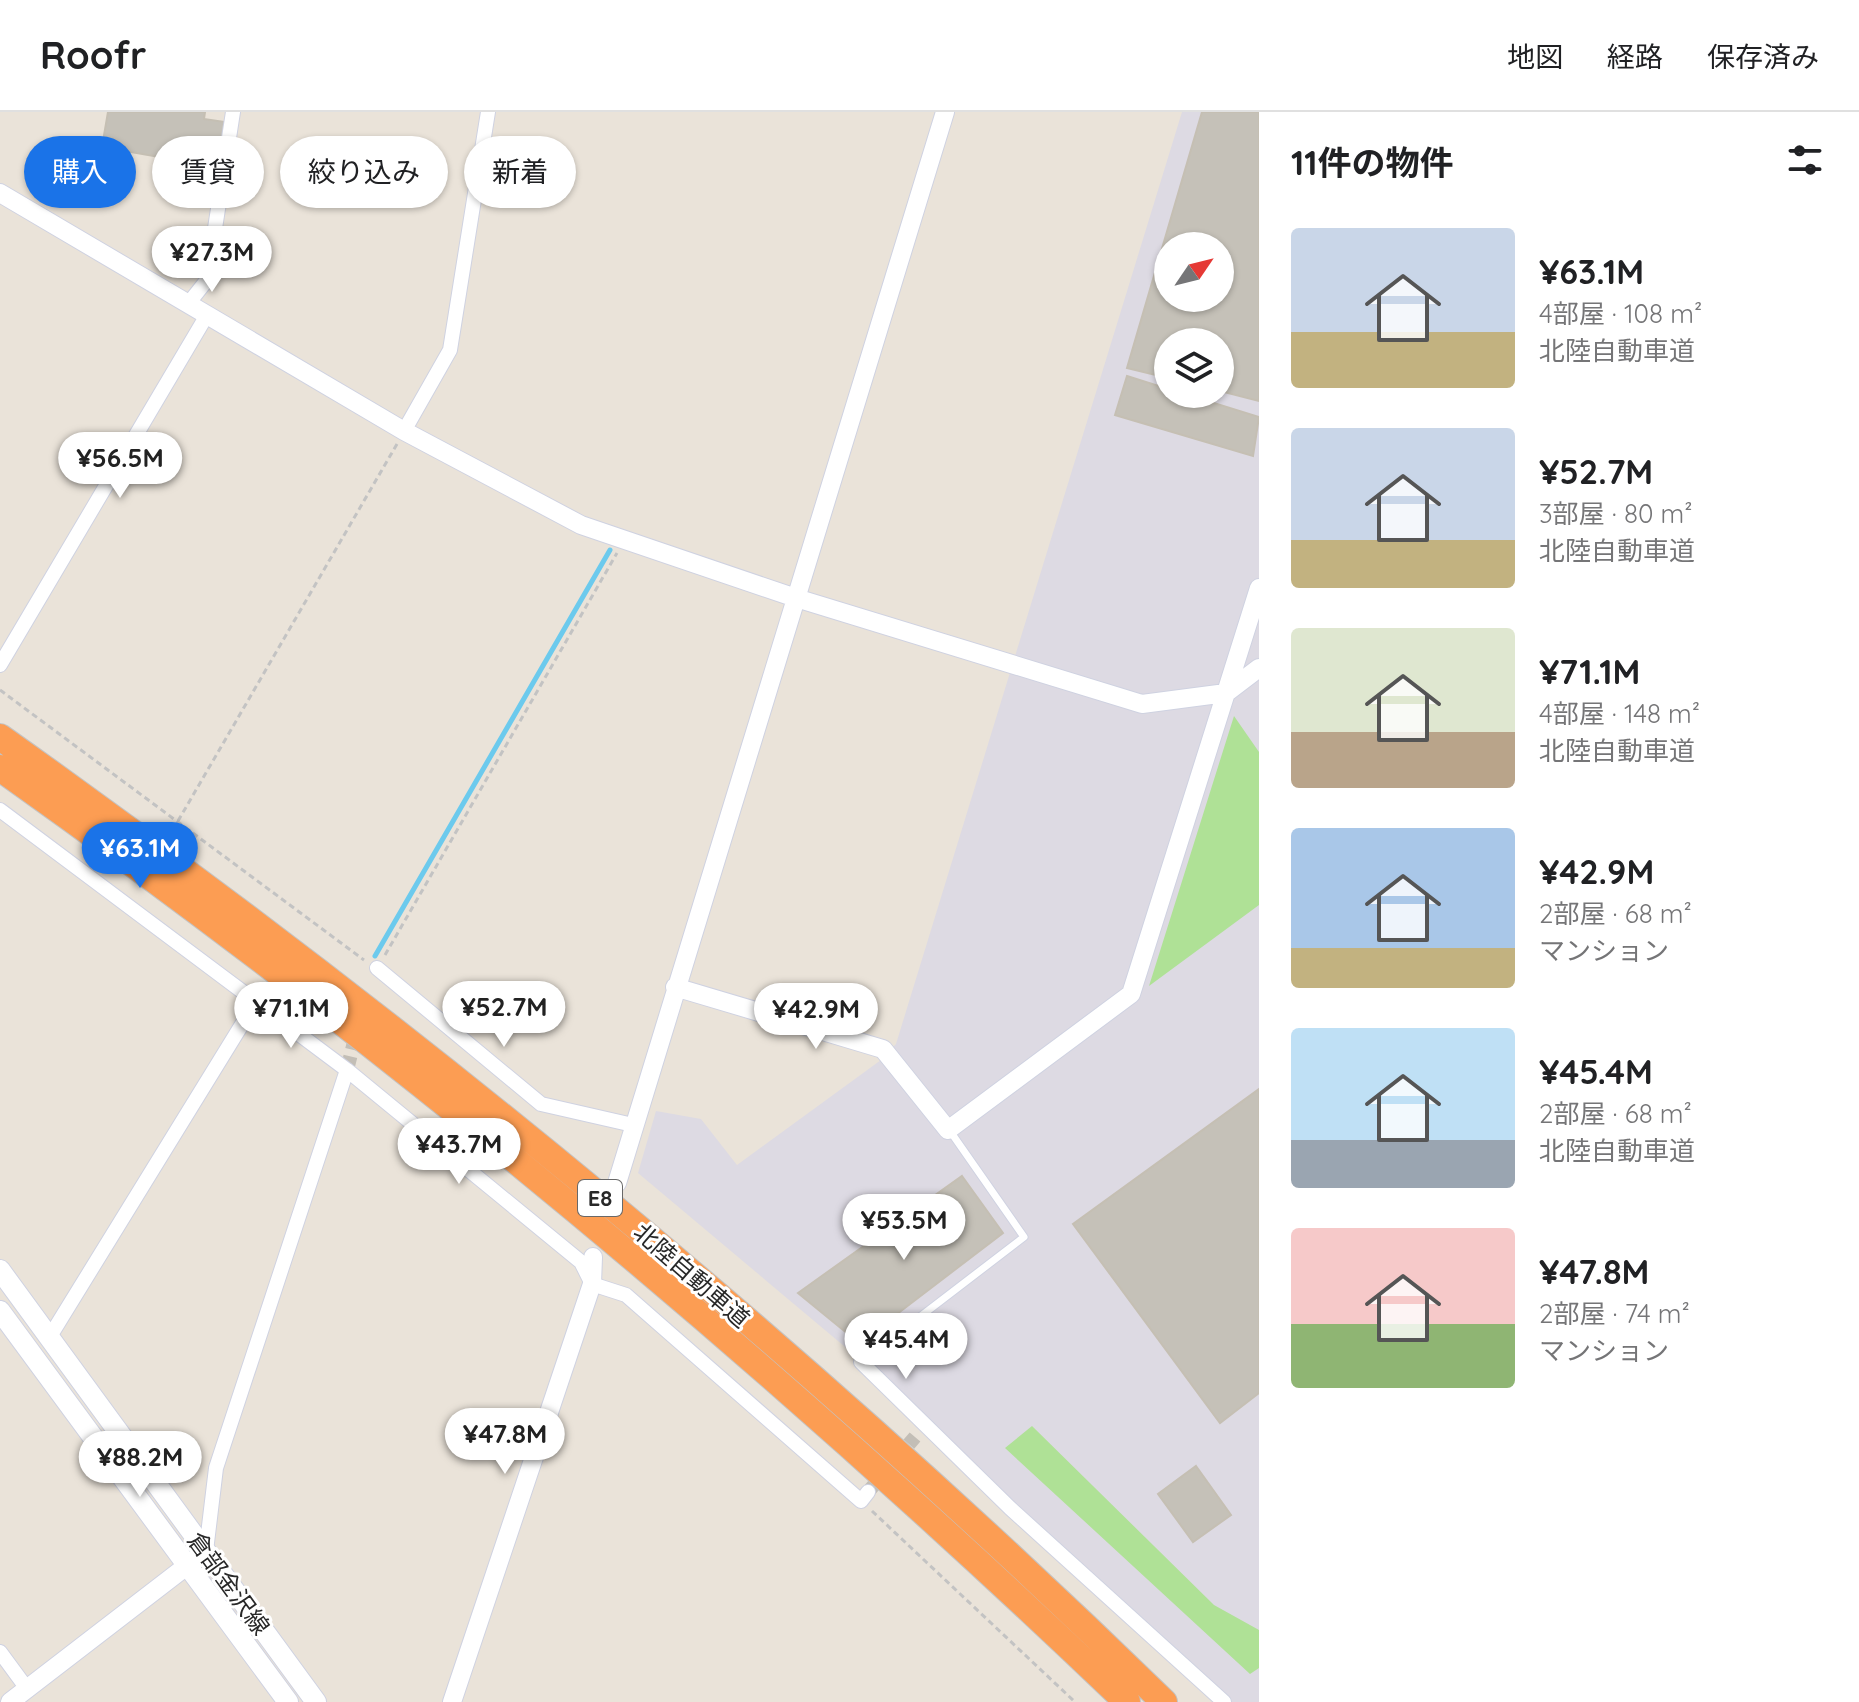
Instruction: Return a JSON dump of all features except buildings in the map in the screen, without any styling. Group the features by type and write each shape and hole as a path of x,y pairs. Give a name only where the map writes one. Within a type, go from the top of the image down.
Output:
{"highway":[{"name":"北陸自動車道","path":"0,737 274,938 633,1225 971,1521 1164,1702"},
{"name":"北陸自動車道","path":"0,768 246,949 450,1109 625,1252 968,1552 1127,1702"}],"main road":[{"name":"倉部金沢線","path":"0,1270 316,1702"},
{"name":"倉部金沢線","path":"0,1311 288,1702"}],"street":[{"path":"188,304 207,280 233,112"},
{"path":"404,431 450,350 488,112"},
{"path":"617,1183 945,112"},
{"path":"0,193 404,431 581,525 796,598 1142,704 1226,693 1259,668"},
{"path":"0,665 207,315"},
{"path":"675,987 883,1049 948,1130 1131,994 1259,588"},
{"path":"0,810 347,1070 581,1262 592,1284 626,1295 864,1496"},
{"path":"377,968 541,1104 633,1125"},
{"path":"49,1338 257,1000"},
{"path":"10,1702 206,1551 216,1468 347,1070"},
{"path":"452,1702 592,1284 593,1257"},
{"path":"861,1362 1010,1508 1224,1702"},
{"path":"915,1437 926,1425"},
{"path":"0,1652 28,1690"}],"lane":[{"path":"861,1362 1024,1237 948,1130"}],"path":[{"path":"178,821 404,431"},
{"path":"0,690 345,948 377,968 625,539"},
{"path":"864,1496 1075,1702"}],"shaded area":[{"path":"1182,112 1259,112 1259,1702 1229,1702 869,1367 638,1173 656,1111 701,1119 737,1165 881,1060 896,1044"}],"green space":[{"path":"1234,716 1259,752 1259,905 1149,986"},
{"path":"1032,1426 1214,1605 1259,1630 1259,1668 1250,1674 1005,1448"}],"waterway":[{"path":"375,956 610,550"}],"tunnel":[{"path":"347,1070 357,1030"},
{"path":"868,1492 915,1437"}]}
